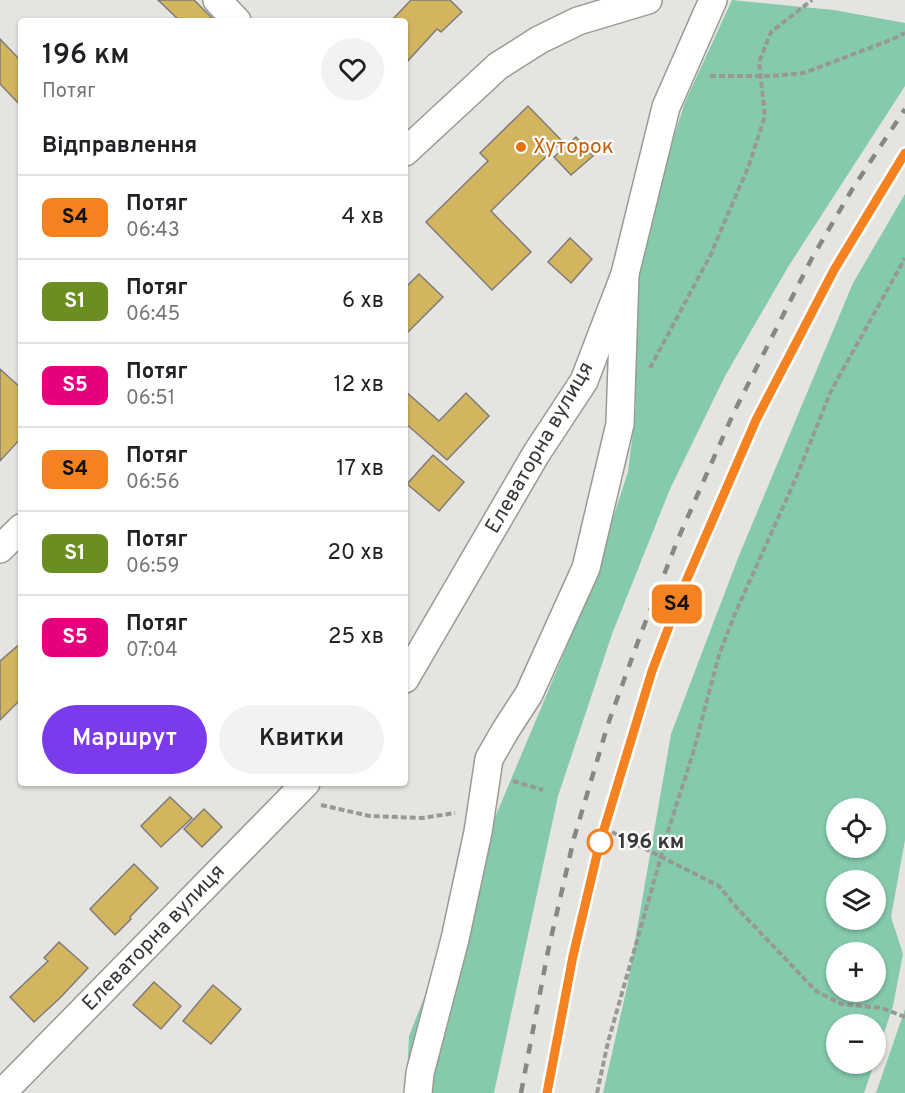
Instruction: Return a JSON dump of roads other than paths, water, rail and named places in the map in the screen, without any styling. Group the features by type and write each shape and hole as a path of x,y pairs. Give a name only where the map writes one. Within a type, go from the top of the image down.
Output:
{"street":[{"path":"217,0 234,18"},
{"path":"408,149 498,66 539,40 578,21 648,0"},
{"name":"Елеваторна вулиця","path":"408,674 536,454 584,381 625,274 666,107 713,0"},
{"path":"418,1093 420,1073 478,832 489,759 529,694 586,568 620,424 625,274"},
{"path":"0,549 18,531"},
{"name":"Елеваторна вулиця","path":"2,1093 299,790"}],"railway":[{"path":"521,1093 548,951 574,838 608,724 640,636 678,539 734,412 812,258 853,188 905,109"},
{"path":"547,1093 573,956 599,846 652,671 687,579 756,420 834,270 905,153"}],"train":[{"name":"S4","path":"547,1093 573,956 599,846 652,671 687,579 756,420 834,270 905,153"}],"place":[{"name":"Хуторок","path":"521,147"},
{"name":"196 км","path":"600,842"}]}
